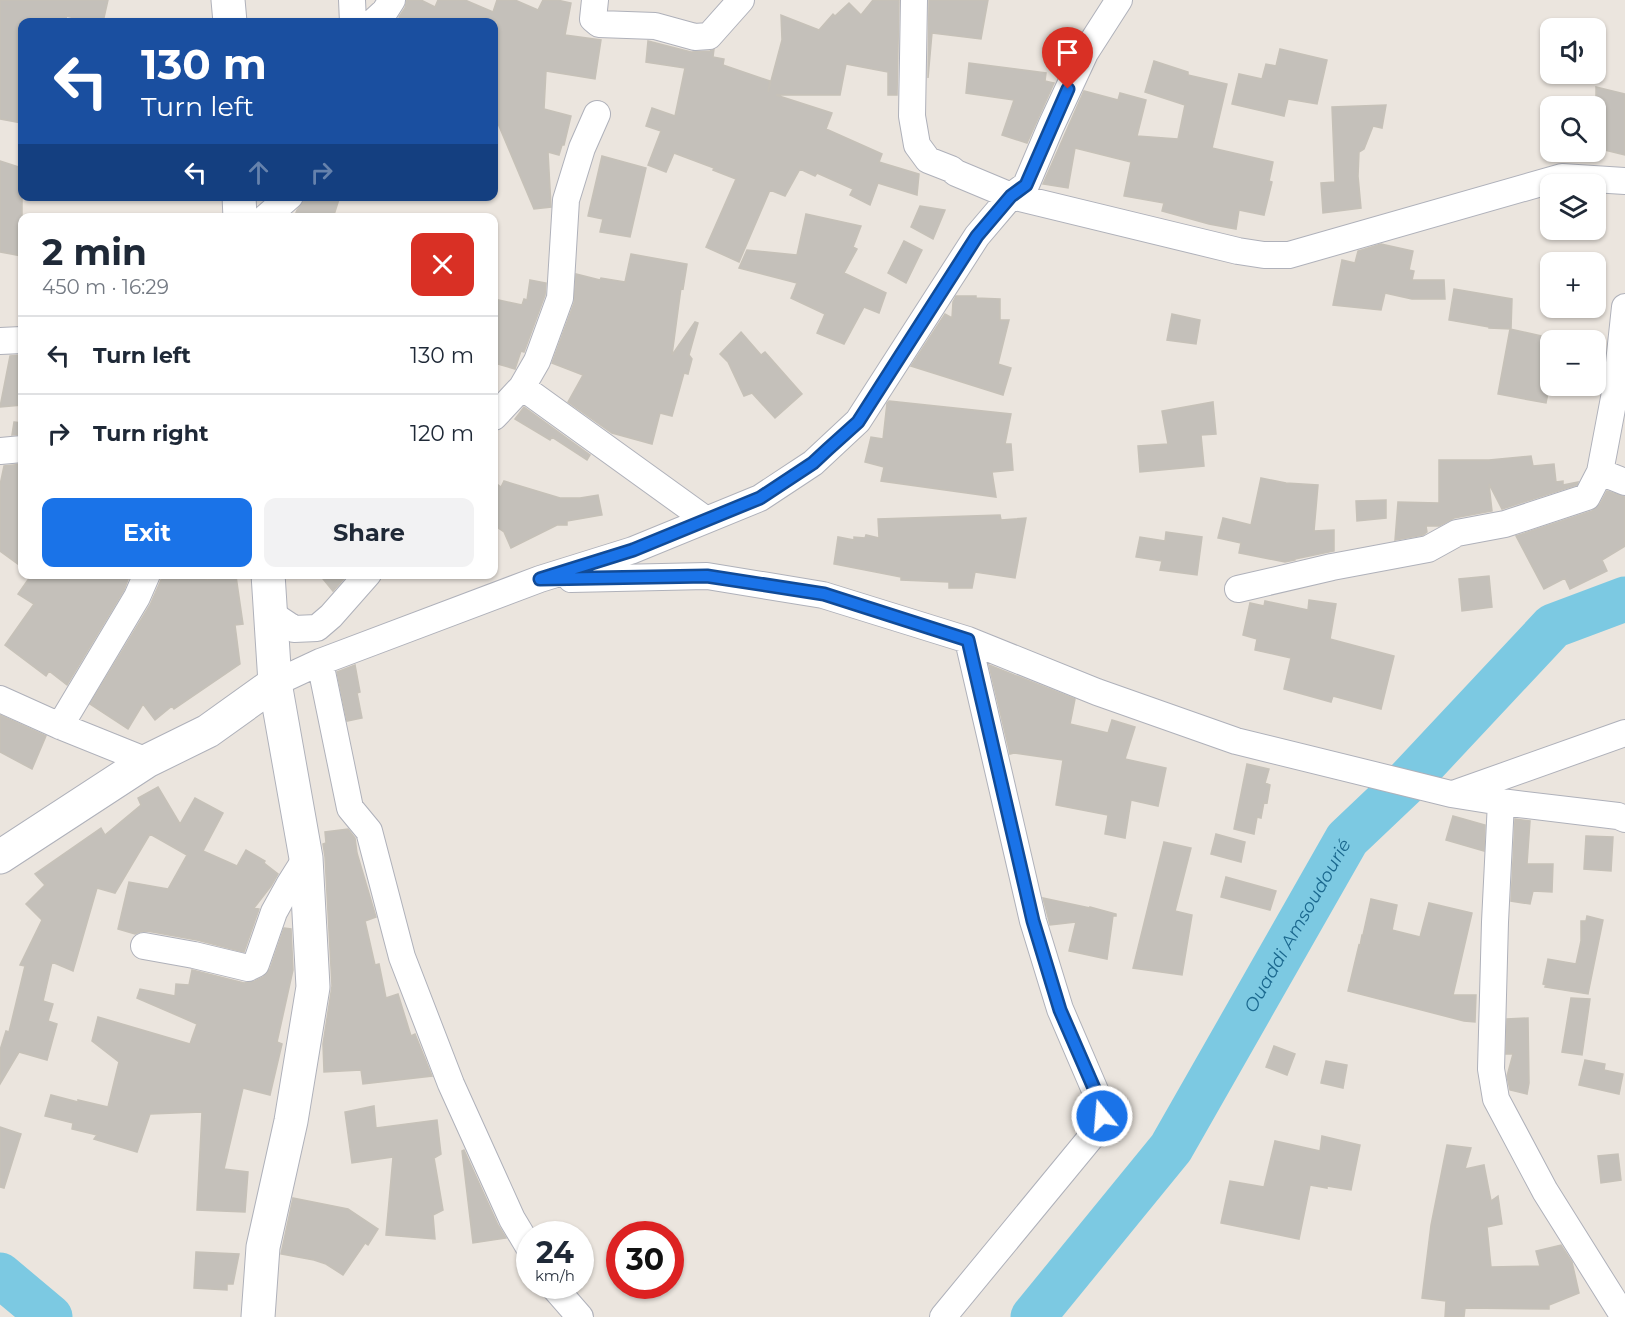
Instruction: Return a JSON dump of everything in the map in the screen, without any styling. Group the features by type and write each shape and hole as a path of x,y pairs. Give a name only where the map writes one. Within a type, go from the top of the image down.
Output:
{"street":[{"path":"228,0 230,18"},
{"path":"352,0 353,18"},
{"path":"377,18 392,0"},
{"path":"595,0 593,19 599,24 655,26 695,37 709,36 741,0"},
{"path":"914,0 912,116 917,145 928,160 1011,196 1238,251 1264,255 1289,255 1562,177 1625,182"},
{"path":"0,857 147,761 208,731 274,683 320,662 540,579 633,550 760,498 813,463 858,422 977,236 1011,196 1026,185 1085,53 1119,0"},
{"path":"498,413 522,387 537,361 560,298 566,200 582,148 597,114"},
{"path":"271,213 284,201"},
{"path":"1238,590 1332,567 1428,549 1457,533 1505,524 1587,498 1600,472 1617,382 1625,307"},
{"path":"0,341 18,340"},
{"path":"522,387 705,519"},
{"path":"0,451 18,449"},
{"path":"1600,472 1625,482"},
{"path":"540,579 707,576 824,594 968,640 1097,692 1236,741 1451,794 1618,816 1625,819"},
{"path":"60,726 137,597 145,579"},
{"path":"258,1317 263,1247 291,1121 313,987 306,858 274,683 268,579"},
{"path":"270,613 294,629 316,628 331,616 364,579"},
{"path":"943,1317 1097,1130 1102,1116 1100,1102 1060,1010 1033,921 968,640"},
{"path":"320,662 350,808 369,831 402,957 451,1083 516,1226"},
{"path":"0,699 147,761"},
{"path":"1451,794 1625,733"},
{"path":"1501,802 1491,1069 1496,1099 1545,1191 1624,1317"},
{"path":"144,946 248,968 256,964 274,912 306,858"},
{"path":"564,1299 580,1317"}],"building":[{"path":"0,0 108,0 104,18 66,16 66,18 18,18 18,122 0,119"},
{"path":"407,0 421,0 435,7 438,0 465,0 493,12 497,0 515,0 538,10 543,0 557,0 571,3 565,35 601,40 595,79 546,71 544,109 571,116 564,145 559,155 548,152 551,207 534,209 498,124 498,18 399,17"},
{"path":"873,0 899,0 897,95 888,95 888,72 846,64 840,95 776,95 832,113 826,129 882,154 879,162 919,174 917,195 878,183 870,205 850,195 853,189 817,173 815,176 800,169 785,196 770,190 739,262 706,247 736,179 674,153 666,172 648,165 661,131 646,126 652,108 675,116 685,68 646,62 648,41 691,52 714,49 713,57 724,59 723,65 770,81 768,92 782,40 781,15 819,30 833,14 835,16 849,3 861,15"},
{"path":"929,0 988,0 981,39 932,33 928,78"},
{"path":"1280,49 1327,60 1317,104 1288,99 1284,116 1232,104 1239,74 1262,79 1266,64 1276,66"},
{"path":"1154,61 1188,72 1188,75 1227,84 1212,148 1273,162 1269,181 1272,182 1264,215 1239,210 1236,229 1162,211 1164,203 1124,196 1131,162 1075,148 1068,188 1043,184 1084,91 1118,100 1120,93 1146,100 1137,136 1178,139 1185,105 1145,92"},
{"path":"969,63 1046,73 1045,81 1054,83 1027,143 1002,135 1014,100 966,93"},
{"path":"1596,87 1625,94 1625,155 1606,150 1606,96 1596,96"},
{"path":"1386,105 1382,128 1373,126 1364,149 1359,152 1358,176 1361,208 1323,213 1321,183 1335,182 1332,107"},
{"path":"602,156 646,168 630,237 600,232 603,219 588,216"},
{"path":"0,161 18,167 18,201 22,201 22,213 18,213 18,255 0,252"},
{"path":"304,201 338,201 335,213 296,213"},
{"path":"920,206 945,210 933,239 911,227"},
{"path":"806,214 861,226 853,247 857,249 844,273 886,293 879,313 864,307 844,344 817,333 825,314 791,298 797,283 739,268 747,250 797,255"},
{"path":"904,241 922,250 906,283 888,273"},
{"path":"1381,244 1413,251 1409,270 1414,271 1412,280 1444,280 1445,299 1412,299 1385,293 1381,310 1333,305 1342,260 1355,263 1358,251"},
{"path":"631,254 687,264 683,289 681,288 672,355 695,322 698,323 689,355 692,359 688,374 684,373 672,416 660,413 652,444 612,433 568,402 583,375 552,363 574,303 576,274 600,280 601,278 625,282"},
{"path":"530,280 546,283 545,295 524,352 521,351 515,369 498,364 498,300 522,305 524,299 527,300"},
{"path":"1454,289 1512,299 1511,329 1489,328 1449,320"},
{"path":"956,296 1000,299 1000,320 1009,320 998,364 1011,368 1003,395 911,366 945,314 952,318 953,302"},
{"path":"1172,314 1200,320 1196,344 1167,340"},
{"path":"1510,329 1540,336 1540,396 1547,396 1546,403 1498,394"},
{"path":"741,332 761,355 765,352 802,394 775,418 752,393 744,396 728,362 720,354"},
{"path":"18,355 18,405 0,407 10,356"},
{"path":"889,401 1011,414 1005,444 1011,444 1013,470 992,472 996,497 881,481 884,467 865,462 871,437 883,439"},
{"path":"1213,402 1216,434 1201,435 1204,466 1140,472 1138,446 1168,444 1162,411"},
{"path":"524,407 590,455 587,460 552,437 550,440 515,419"},
{"path":"14,422 18,422 18,434 12,435"},
{"path":"1531,456 1533,466 1554,464 1556,482 1563,481 1563,485 1578,482 1577,485 1502,509 1489,484 1492,511 1454,518 1439,526 1426,526 1427,532 1423,535 1395,540 1398,502 1439,503 1439,460 1489,460"},
{"path":"18,464 18,564 0,551 0,485 4,466"},
{"path":"1261,478 1286,483 1318,485 1314,531 1334,530 1334,551 1285,562 1239,553 1241,543 1218,538 1223,518 1251,525"},
{"path":"504,481 560,498 598,495 602,515 567,521 567,525 557,525 511,548 504,532 498,528 498,485 501,487"},
{"path":"1607,491 1625,497 1625,546 1602,560 1607,571 1570,589 1565,578 1544,589 1516,536 1592,511 1600,504"},
{"path":"1386,500 1386,518 1357,521 1356,501"},
{"path":"1000,515 1001,520 1026,518 1015,578 975,572 972,588 949,588 949,582 901,580 901,577 834,564 838,537 854,540 854,537 865,538 866,535 879,538 878,519"},
{"path":"1166,532 1202,537 1197,575 1160,570 1162,561 1136,557 1140,537 1165,541"},
{"path":"1489,576 1492,607 1462,611 1459,579"},
{"path":"28,579 128,579 124,590 67,685 49,671 46,676 5,645 34,604 18,594"},
{"path":"236,579 243,624 235,625 240,664 174,709 172,706 155,720 143,704 128,729 90,704 150,605 161,580"},
{"path":"323,579 344,579 333,591"},
{"path":"1309,600 1336,604 1330,639 1394,656 1381,709 1333,696 1331,702 1284,689 1291,658 1255,650 1257,639 1243,635 1250,603 1264,606 1265,601 1308,610"},
{"path":"355,665 362,718 347,721 337,672"},
{"path":"989,665 1075,699 1070,724 1108,733 1112,720 1135,727 1125,759 1166,768 1158,806 1131,800 1125,838 1105,834 1108,815 1056,805 1063,760 1010,754"},
{"path":"0,715 46,736 32,769 0,752"},
{"path":"1247,764 1269,769 1265,783 1270,785 1267,803 1264,802 1261,818 1257,817 1254,834 1234,829"},
{"path":"158,787 180,824 195,798 223,813 203,851 237,866 246,850 265,861 264,863 278,874 254,908 259,909 244,952 197,940 147,931 135,934 118,929 129,882 168,889 187,855 150,834 115,893 97,888 73,971 52,962 43,1001 53,1004 48,1021 57,1024 47,1060 19,1052 0,1084 0,1050 6,1031 9,1032 25,966 20,965 42,920 26,904 45,885 35,874 101,828 105,835 141,805 138,798"},
{"path":"1453,816 1485,825 1484,851 1446,840"},
{"path":"1515,819 1530,821 1527,864 1553,864 1552,892 1533,891 1530,904 1511,901"},
{"path":"348,829 355,838 357,853 376,917 365,921 375,965 379,964 386,998 398,994 411,1036 415,1034 432,1076 363,1084 361,1070 324,1072 323,1044 332,986 323,844 326,843 325,832"},
{"path":"1216,834 1245,842 1241,862 1211,854"},
{"path":"1586,836 1613,837 1611,871 1584,869"},
{"path":"1164,842 1191,848 1175,911 1192,915 1182,975 1133,968"},
{"path":"1226,877 1276,891 1270,910 1221,897"},
{"path":"1043,898 1116,914 1113,916 1107,959 1069,951 1076,922 1050,925"},
{"path":"1371,899 1397,905 1392,930 1420,937 1429,903 1472,913 1453,995 1476,995 1475,1022 1348,991"},
{"path":"1587,916 1603,920 1588,994 1545,987 1546,985 1543,984 1548,959 1576,964 1581,941 1581,921 1586,921"},
{"path":"284,928 291,929 293,970 277,1042 282,1044 270,1095 243,1088 224,1169 248,1172 245,1212 197,1210 202,1112 150,1114 137,1152 94,1139 97,1135 72,1129 73,1123 45,1116 51,1095 108,1107 119,1062 92,1041 98,1017 190,1044 197,1024 137,998 140,989 175,996 176,984 189,985 192,970 244,983 255,981 263,977 270,969"},
{"path":"1571,998 1590,999 1582,1055 1562,1052"},
{"path":"1528,1018 1529,1083 1527,1094 1510,1090 1507,1076 1513,1054 1506,1054 1507,1019"},
{"path":"1274,1046 1295,1054 1287,1075 1266,1067"},
{"path":"1585,1060 1605,1064 1604,1070 1623,1074 1619,1094 1579,1085"},
{"path":"1326,1061 1347,1065 1343,1088 1321,1083"},
{"path":"374,1106 376,1128 437,1120 441,1154 434,1158 443,1210 433,1215 435,1239 386,1235 393,1157 352,1163 345,1112"},
{"path":"0,1127 21,1134 4,1188 0,1187"},
{"path":"1322,1136 1360,1145 1351,1190 1310,1185 1299,1239 1221,1223 1230,1181 1264,1187 1275,1141 1320,1151"},
{"path":"1447,1145 1471,1148 1465,1169 1484,1165 1491,1201 1498,1196 1502,1224 1487,1227 1491,1267 1540,1266 1536,1251 1561,1245 1572,1262 1579,1293 1549,1305 1549,1309 1465,1308 1464,1317 1445,1317 1446,1301 1422,1298 1431,1225"},
{"path":"464,1150 506,1238 473,1243 462,1151"},
{"path":"1618,1154 1621,1180 1601,1183 1598,1156"},
{"path":"293,1198 348,1209 378,1229 368,1245 365,1243 343,1275 326,1264 281,1254"},
{"path":"196,1252 239,1254 233,1284 227,1284 227,1290 194,1288"}],"waterway":[{"name":"Ouaddi Amsoudourié","path":"1033,1317 1171,1148 1347,839 1406,783 1553,626 1625,599"},
{"name":"Ouaddi Amsoudourié","path":"0,1275 50,1317"}],"route":[{"path":"1068,89 1026,185 1011,196 977,236 858,422 813,463 760,498 633,550 540,579 707,576 824,594 968,640 1033,921 1060,1010 1100,1102 1102,1116"}]}
